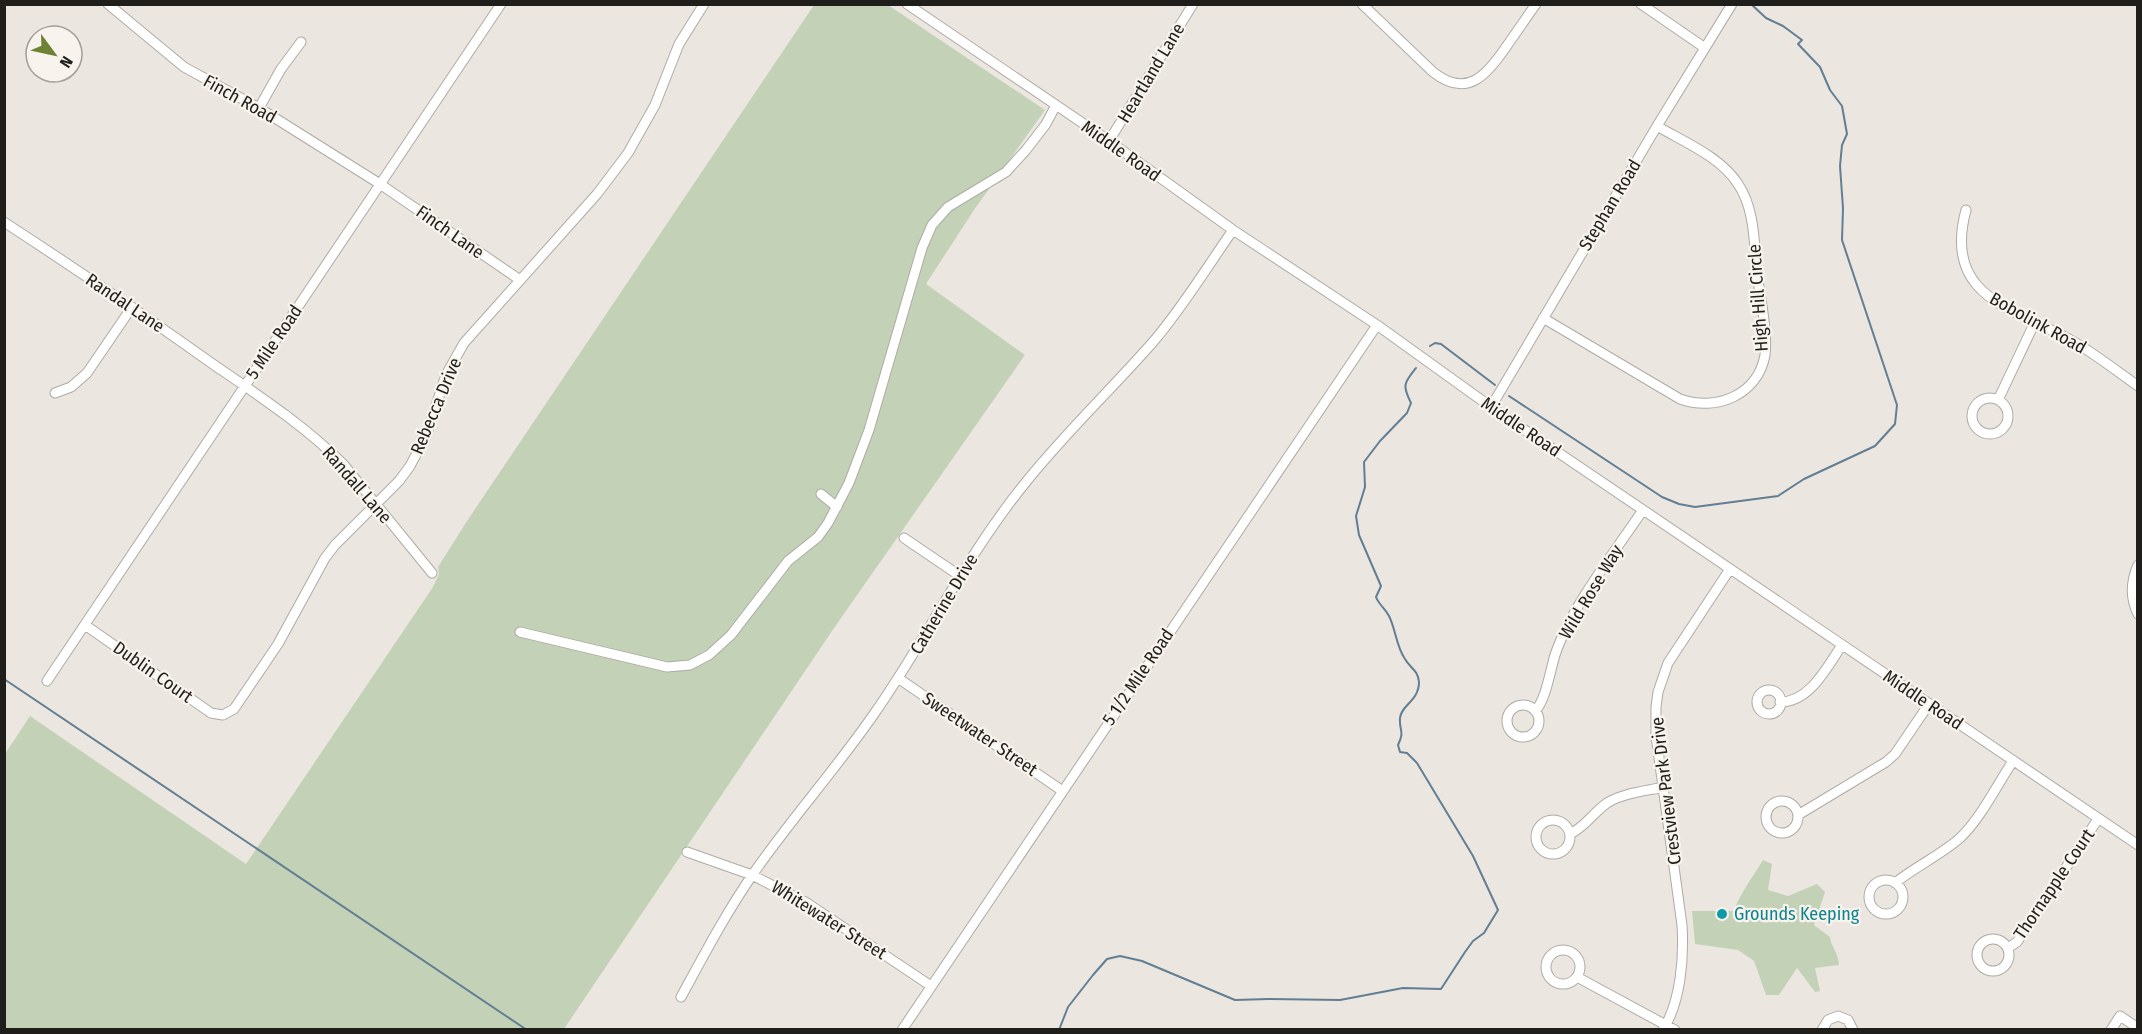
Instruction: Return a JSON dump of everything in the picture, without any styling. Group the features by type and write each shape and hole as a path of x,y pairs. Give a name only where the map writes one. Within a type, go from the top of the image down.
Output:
{"street":[{"name":"Finch Road","path":"108,4 184,67 259,108 380,184"},
{"name":"5 Mile Road","path":"47,681 501,4"},
{"name":"Rebecca Drive","path":"224,719 234,709 278,644 325,558 399,481 419,452 453,359 471,334 597,194 628,153 655,105 679,44 704,4"},
{"name":"Middle Road","path":"907,4 1109,141 1233,230 1377,325 1643,510 2138,845"},
{"name":"Heartland Lane","path":"1109,141 1193,4"},
{"path":"1362,4 1440,78 1458,84 1476,81 1490,70 1536,4"},
{"path":"1641,4 1705,48"},
{"name":"Stephan Road","path":"1491,406 1732,4"},
{"path":"259,108 281,69 302,42"},
{"path":"520,632 667,667 690,665 709,656 731,636 788,561 818,537 849,483 869,430 922,248 932,225 948,207 1006,172 1046,124 1056,105"},
{"name":"High Hill Circle","path":"1543,318 1680,399 1691,403 1701,405 1723,402 1743,392 1757,375 1765,355 1765,344 1752,220 1744,194 1737,182 1718,163 1657,126"},
{"name":"Finch Lane","path":"380,184 520,280"},
{"name":"Bobolink Road","path":"1966,210 1960,242 1963,260 1969,276 1985,294 2095,355 2138,386"},
{"name":"Randal Lane","path":"4,222 132,307 244,386"},
{"name":"Catherine Drive","path":"681,997 752,875 842,759 898,678 995,522 1021,487 1154,340 1176,313 1233,230"},
{"path":"55,393 71,387 87,374 132,307"},
{"path":"1998,400 2035,322"},
{"name":"5 1/2 Mile Road","path":"902,1029 1061,790 1377,325"},
{"name":"Randall Lane","path":"244,386 328,449 344,465 432,573"},
{"path":"821,494 837,507"},
{"name":"Wild Rose Way","path":"1535,711 1541,703 1555,655 1572,616 1643,510"},
{"path":"904,538 960,576"},
{"path":"2138,565 2132,587 2132,598 2138,614"},
{"name":"Crestview Park Drive","path":"1668,1028 1678,987 1683,946 1656,722 1658,692 1668,663 1730,569"},
{"name":"Dublin Court","path":"85,625 211,713 224,719"},
{"path":"1780,702 1794,700 1811,687 1842,645"},
{"name":"Sweetwater Street","path":"898,678 1061,790"},
{"path":"1798,815 1886,762 1895,754 1929,704"},
{"path":"1895,883 1913,868 1959,838 1969,828 2013,761"},
{"path":"1570,834 1577,831 1605,804 1613,800 1664,788"},
{"name":"Thornapple Court","path":"2008,948 2017,942 2098,819"},
{"name":"Whitewater Street","path":"687,852 752,875 807,903 931,986"},
{"path":"1577,977 1668,1028"},
{"path":"1822,1029 1828,1020 1838,1016 1848,1020 1853,1029"},
{"path":"2111,1029 2120,1016 2138,1028"}],"green space":[{"path":"814,5 888,5 1045,110 974,210 926,284 1025,355 832,631 564,1029 5,1030 5,754 30,716 246,864 433,587 439,574 438,567 467,521"},
{"path":"1763,860 1772,864 1768,890 1788,896 1817,884 1825,892 1814,925 1830,937 1839,965 1815,968 1820,991 1815,992 1797,968 1779,995 1766,995 1754,961 1738,950 1695,944 1692,911 1734,911 1743,891"}],"waterway":[{"path":"1509,396 1662,497 1695,507 1778,496 1804,479 1875,446 1895,424 1897,405 1842,240 1843,208 1840,166 1842,145 1847,134 1842,106 1830,90 1820,67 1798,44 1802,40 1783,26 1766,18 1751,4"},
{"path":"1430,346 1435,343 1441,344 1495,385"},
{"path":"1059,1030 1068,1007 1093,975 1107,959 1120,956 1142,961 1235,1000 1340,1000 1403,988 1441,989 1465,952 1473,941 1484,933 1498,910 1473,856 1417,763 1407,753 1400,752 1398,745 1401,734 1401,714 1416,694 1419,682 1402,654 1389,616 1376,597 1381,586 1359,535 1356,516 1365,487 1364,462 1380,441 1407,413 1411,403 1405,388 1416,368"},
{"path":"4,679 527,1030"}],"place":[{"name":"Grounds Keeping","path":"1722,914"}]}
